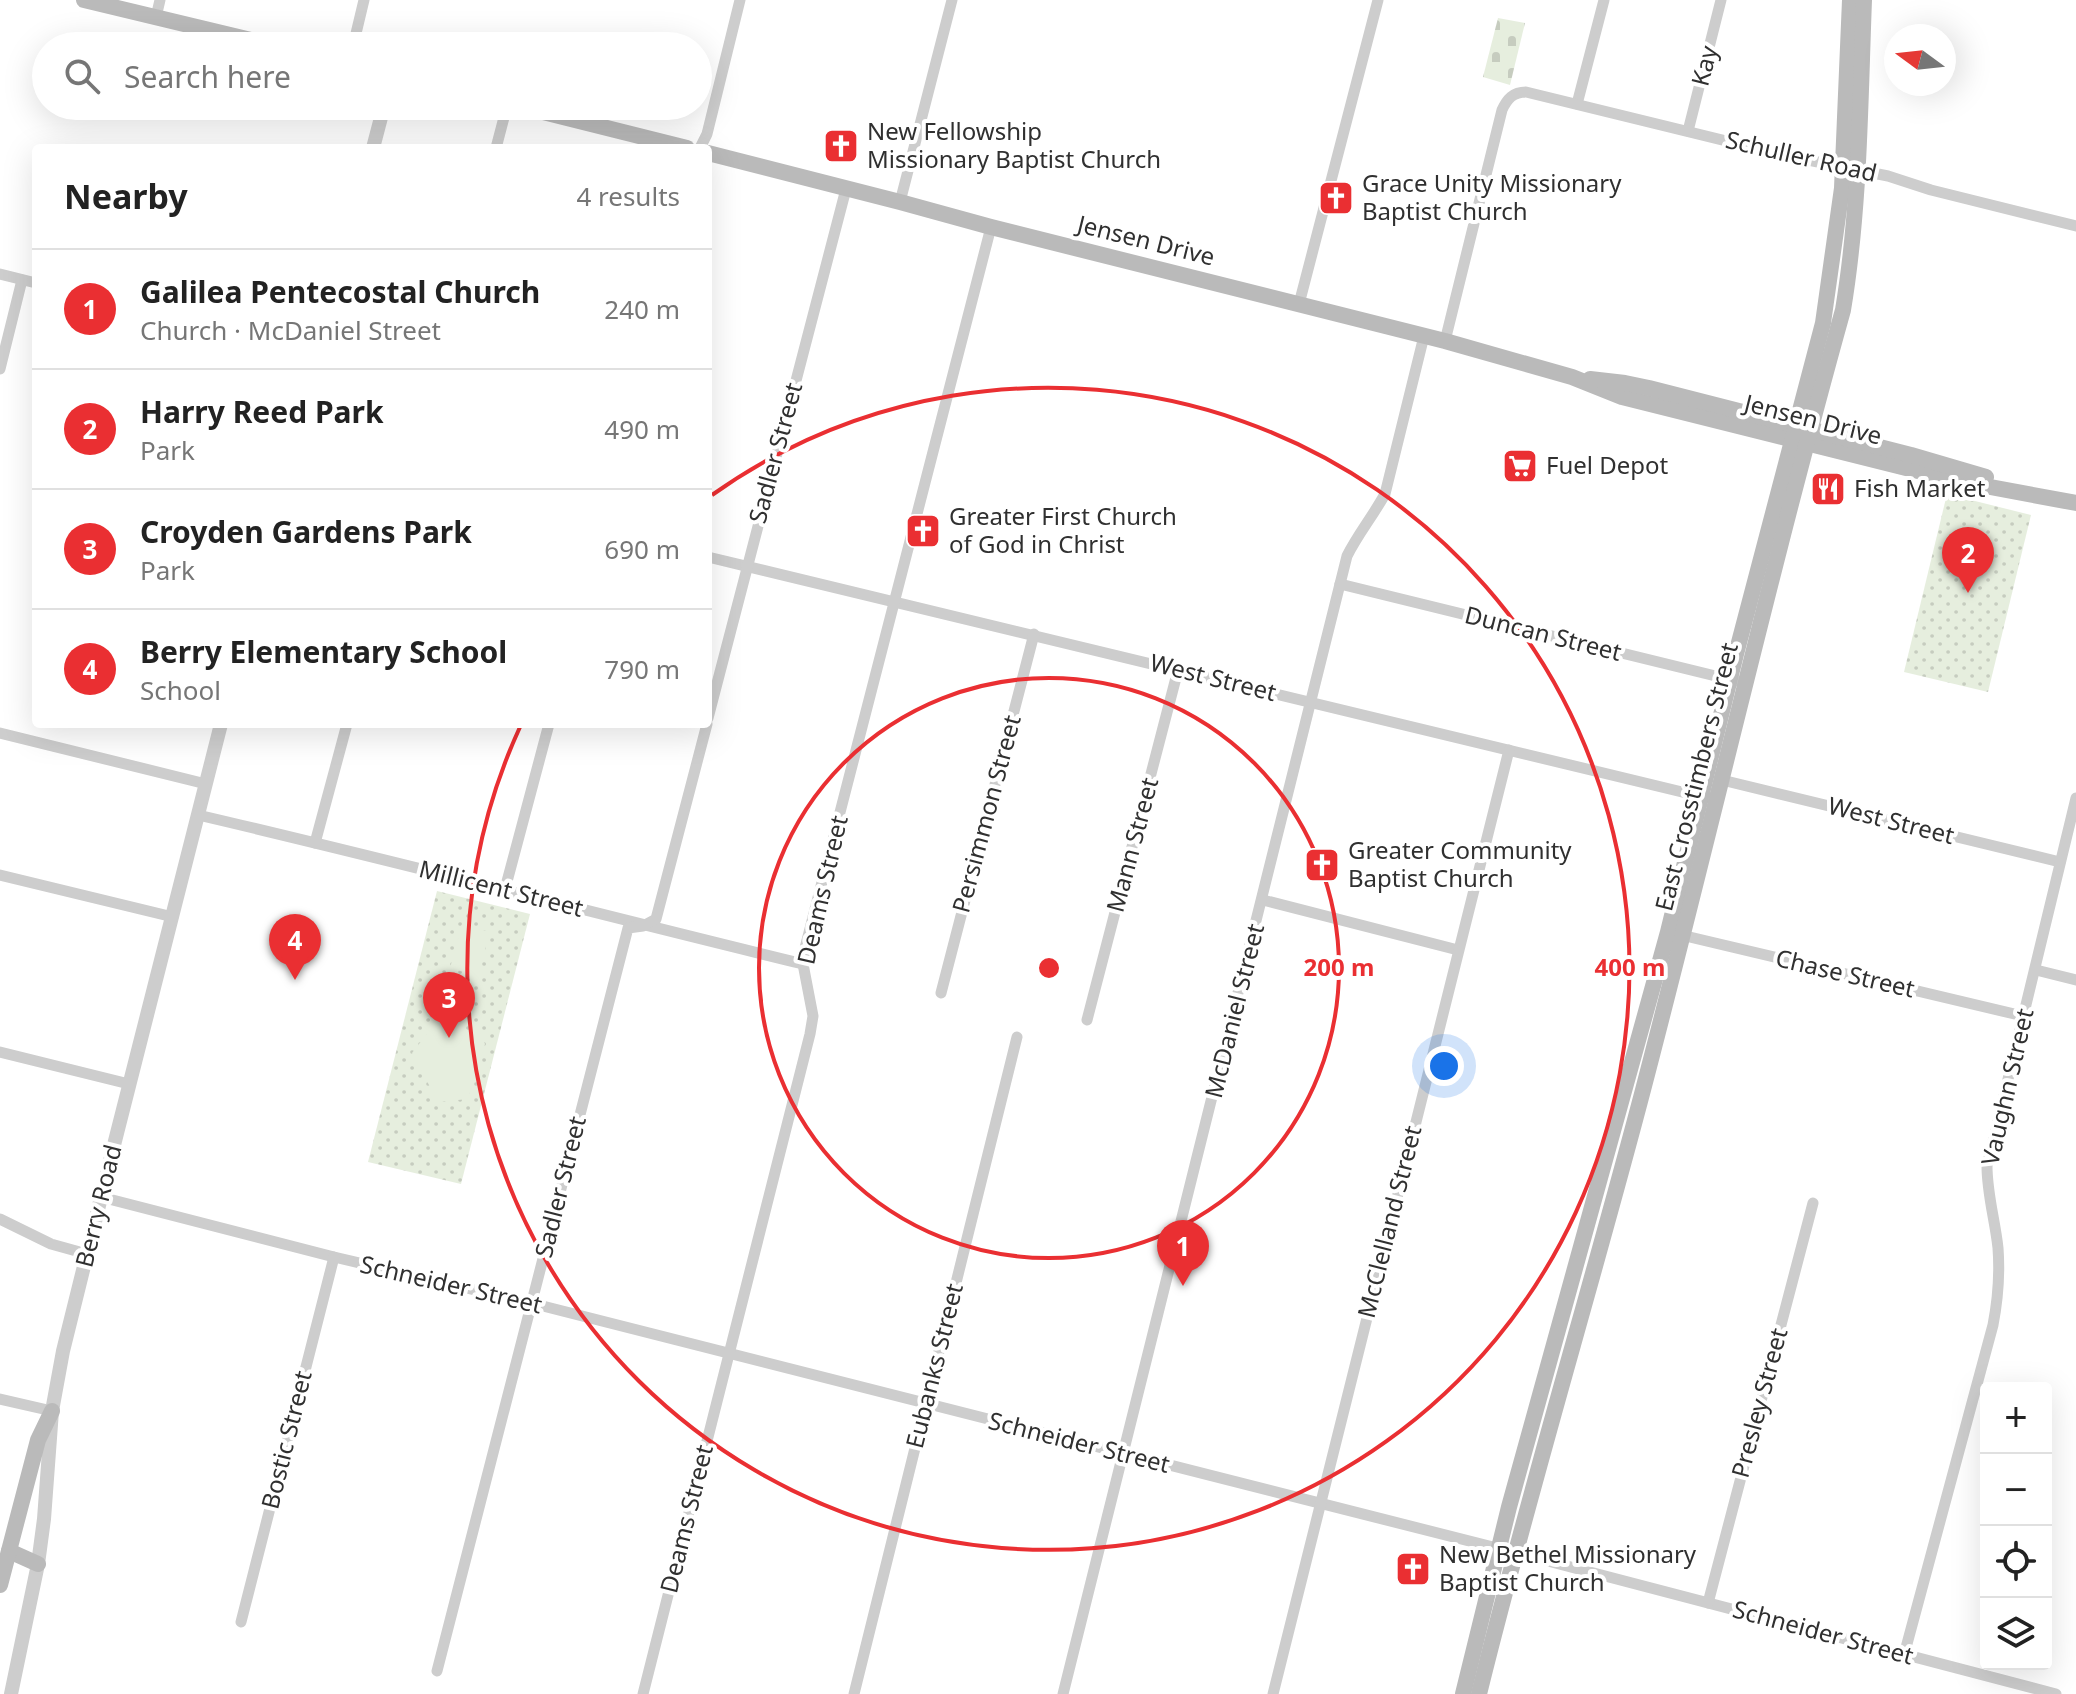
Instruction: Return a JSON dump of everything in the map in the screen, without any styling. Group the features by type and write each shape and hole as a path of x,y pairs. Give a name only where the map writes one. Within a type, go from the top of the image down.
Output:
{"main road":[{"path":"84,0 218,32"},
{"name":"East Crosstimbers Street","path":"1850,0 1856,27"},
{"name":"East Crosstimbers Street","path":"1463,1694 1506,1550 1546,1439 1597,1260 1641,1098 1675,934 1759,598 1802,435 1843,310 1848,276 1856,27 1864,0"},
{"path":"575,120 671,144"},
{"name":"Jensen Drive","path":"712,154 1445,341 1572,377 1625,383 1647,395 1802,435 1958,481 2076,503"},
{"name":"East Crosstimbers Street","path":"1802,435 1823,323 1842,188 1850,168"},
{"path":"1831,270 1848,276"},
{"name":"East Crosstimbers Street","path":"1709,799 1722,780 1738,681"},
{"name":"East Crosstimbers Street","path":"1479,1694 1529,1433 1623,1093 1675,934"},
{"path":"1623,1093 1641,1098"},
{"path":"1579,1255 1597,1260"},
{"path":"0,1585 38,1440 52,1411"},
{"path":"1529,1433 1546,1439"},
{"path":"9,1551 38,1564"}],"street":[{"path":"156,17 160,0"},
{"path":"356,32 364,0"},
{"path":"712,114 740,0"},
{"path":"900,202 952,0"},
{"path":"1299,304 1378,0"},
{"path":"1577,104 1604,0"},
{"name":"Kay","path":"1688,131 1721,0"},
{"name":"Schuller Road","path":"1445,341 1502,110 1512,95 1518,92 1788,156 1888,176 1931,190 2076,226"},
{"path":"374,144 380,120"},
{"path":"497,144 503,120"},
{"path":"702,144 710,120"},
{"name":"Sadler Street","path":"712,702 846,189"},
{"name":"Deams Street","path":"643,1694 810,1034 813,1016 803,964 805,948 991,227"},
{"path":"0,274 32,282"},
{"path":"0,369 22,280"},
{"name":"McDaniel Street","path":"1063,1694 1347,556 1377,508 1389,481 1424,336"},
{"name":"West Street","path":"712,558 1709,799"},
{"name":"Duncan Street","path":"1340,584 1738,681"},
{"name":"Persimmon Street","path":"941,993 1034,634"},
{"name":"Mann Street","path":"1087,1020 1178,670"},
{"name":"Berry Road","path":"11,1694 38,1564 52,1411 64,1349 220,728"},
{"path":"315,843 346,728"},
{"path":"505,889 548,728"},
{"name":"Sadler Street","path":"437,1671 628,928 643,926 656,919 705,728"},
{"path":"0,733 206,784"},
{"name":"McClelland Street","path":"1273,1694 1509,750"},
{"name":"West Street","path":"1722,780 2060,862"},
{"name":"Vaughn Street","path":"1904,1655 1996,1310 1999,1270 1987,1166 2076,798"},
{"name":"Millicent Street","path":"198,815 803,964"},
{"path":"0,875 173,917"},
{"path":"1263,900 1458,950"},
{"name":"Chase Street","path":"1675,934 2023,1016"},
{"path":"2036,970 2076,980"},
{"name":"Eubanks Street","path":"854,1694 1017,1037"},
{"path":"0,1052 129,1084"},
{"name":"Schneider Street","path":"101,1197 1506,1550 2056,1694"},
{"name":"Presley Street","path":"1708,1603 1813,1203"},
{"path":"0,1219 51,1244 87,1254"},
{"name":"Bostic Street","path":"241,1622 334,1257"},
{"path":"0,1399 52,1411"}],"green space":[{"path":"1498,18 1525,23 1510,85 1483,77"},
{"path":"1947,494 2031,515 1988,692 1904,672"},
{"path":"437,891 530,914 461,1184 368,1162"},
{"path":"462,924 490,932 478,976 450,968"},
{"path":"436,1022 480,1033 485,1044 468,1099 438,1102 412,1053"}],"place":[{"name":"New Fellowship Missionary Baptist Church","path":"841,146"},
{"name":"Grace Unity Missionary Baptist Church","path":"1336,198"},
{"name":"Fuel Depot","path":"1520,466"},
{"name":"Fish Market","path":"1828,489"},
{"name":"Greater First Church of God in Christ","path":"923,531"},
{"name":"Harry Reed Park","path":"1968,593"},
{"name":"Greater Community Baptist Church","path":"1322,865"},
{"name":"Berry Elementary School","path":"295,980"},
{"name":"Croyden Gardens Park","path":"449,1038"},
{"name":"Galilea Pentecostal Church","path":"1183,1286"},
{"name":"New Bethel Missionary Baptist Church","path":"1413,1569"}]}
